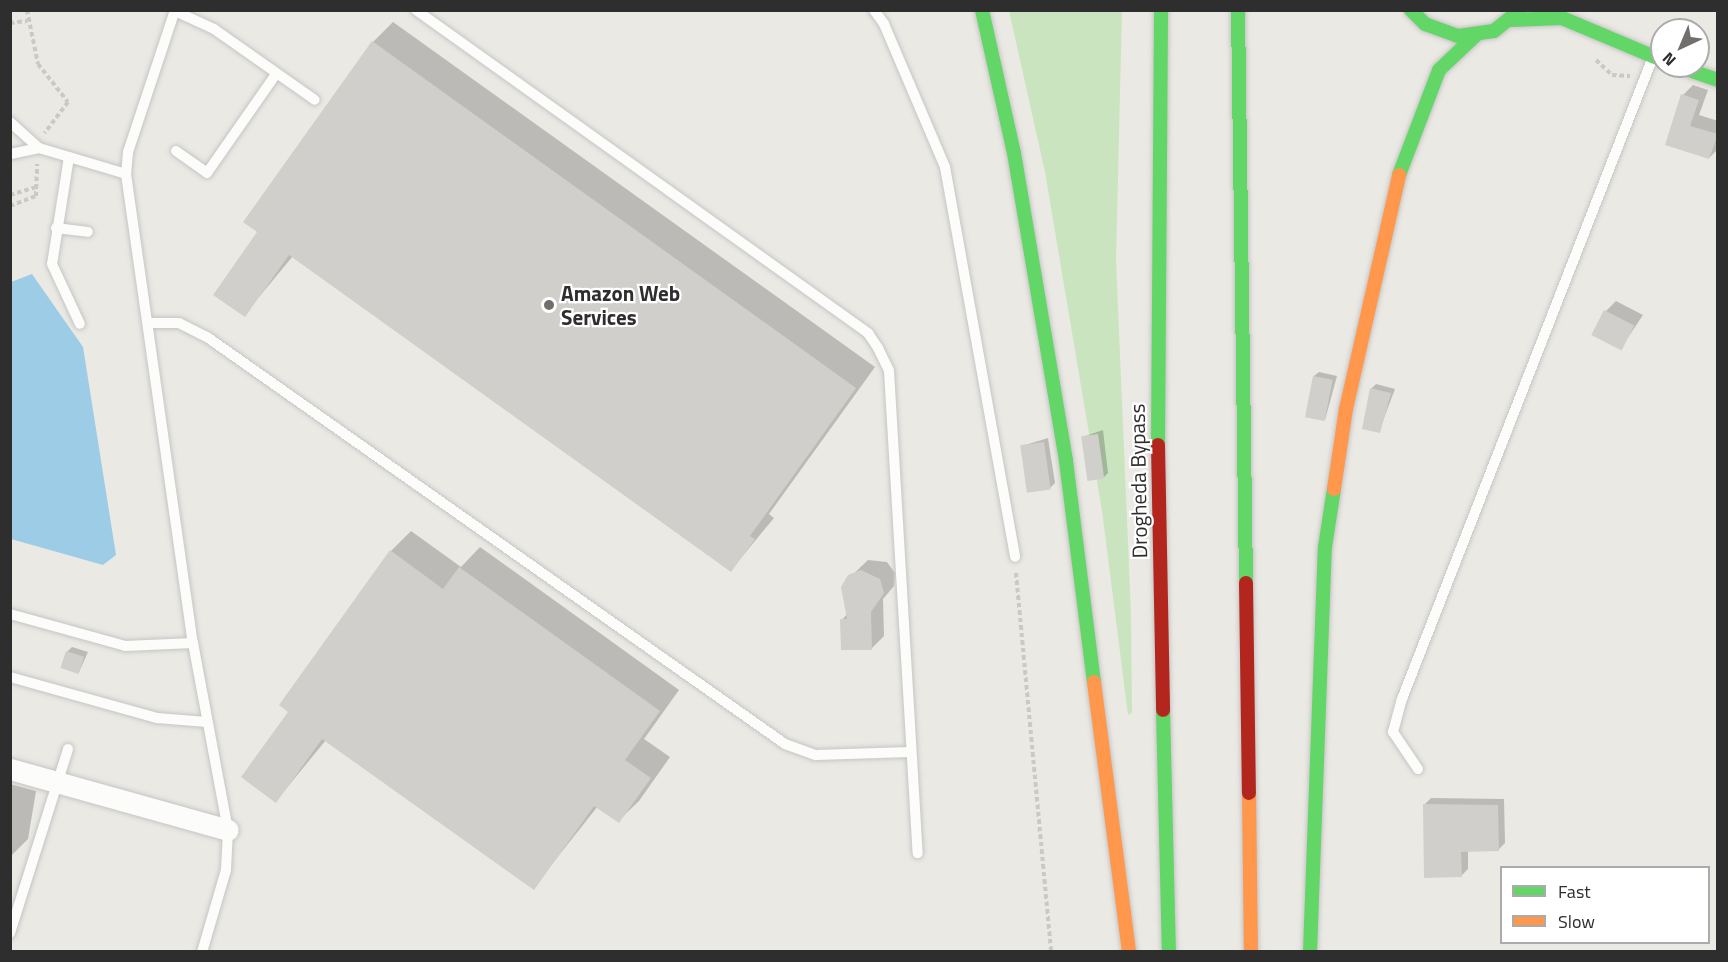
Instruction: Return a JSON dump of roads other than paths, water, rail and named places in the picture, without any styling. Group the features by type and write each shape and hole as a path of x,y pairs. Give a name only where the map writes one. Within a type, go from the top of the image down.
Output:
{"main road":[{"path":"982,10 1014,153 1066,461 1129,951"},
{"name":"Drogheda Bypass","path":"1161,10 1158,478 1169,951"},
{"path":"1238,10 1251,951"},
{"path":"1411,10 1441,32 1475,36"},
{"path":"1579,10 1634,49"},
{"path":"1310,951 1325,547 1346,409 1391,203 1415,122 1439,70 1475,36 1516,15 1553,16 1650,56"}],"street":[{"path":"10,769 228,830"}],"lane":[{"path":"416,10 868,333 889,371 910,680 910,752 918,853"},
{"path":"874,10 884,24 945,167 1015,557"},
{"path":"202,951 226,870 228,830 193,643 126,174 128,152 175,11 214,29 315,100"},
{"path":"1418,769 1393,732 1402,699 1650,71"},
{"path":"176,151 207,173 276,74"},
{"path":"10,122 40,148 126,174"},
{"path":"10,154 40,148"},
{"path":"69,157 56,228 54,274 80,324"},
{"path":"56,228 88,232"},
{"path":"148,323 179,323 207,337 785,744 816,755 910,752"},
{"path":"10,614 125,646 193,643"},
{"path":"10,677 157,718 207,722"},
{"path":"10,933 54,782 68,749"}],"water":[{"path":"32,274 83,347 116,555 103,565 11,539 11,282"}],"place":[{"name":"Amazon Web Services","path":"549,305"}]}
